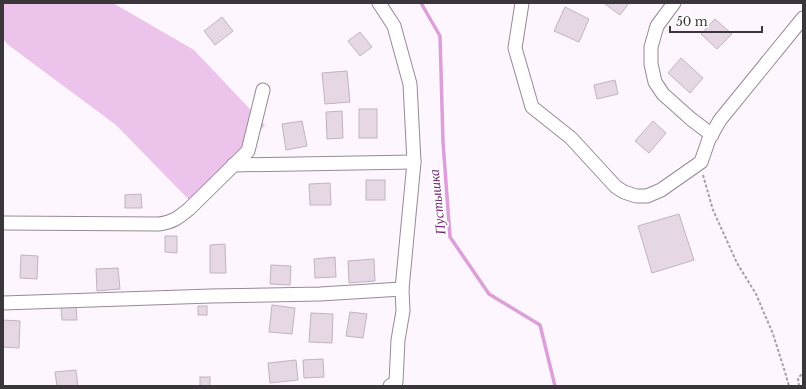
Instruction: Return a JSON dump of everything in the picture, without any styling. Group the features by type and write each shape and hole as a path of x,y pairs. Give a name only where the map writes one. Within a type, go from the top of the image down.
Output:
{"street":[{"path":"379,3 394,26 410,84 414,162 402,289 403,312 398,340 396,382 390,386"},
{"path":"522,3 515,48 532,108 571,138 616,187 624,192 636,196 647,196 661,190 701,162 720,120 803,18"},
{"path":"674,3 657,26 651,47 651,64 655,82 662,94 690,119 712,135"},
{"path":"3,223 159,224 170,222 180,217 190,209 248,151 263,90"},
{"path":"233,165 414,162"},
{"path":"3,303 320,294 402,289"}],"path":[{"path":"701,162 713,210 737,263 756,294 778,349 789,386"},
{"path":"799,386 798,378 803,373"}],"shaded area":[{"path":"3,3 113,3 194,50 265,125 195,206 116,125 7,44 3,39"}],"building":[{"path":"629,3 620,15 605,4"},
{"path":"565,7 589,19 579,42 554,31"},
{"path":"222,17 233,31 215,45 204,31"},
{"path":"715,19 732,34 717,49 701,34"},
{"path":"360,32 372,47 360,56 348,41"},
{"path":"681,58 703,78 690,93 668,73"},
{"path":"347,71 350,102 325,104 322,73"},
{"path":"615,80 618,94 597,99 594,85"},
{"path":"359,109 377,109 377,138 359,138"},
{"path":"342,111 343,138 327,139 326,112"},
{"path":"302,121 307,146 286,150 282,124"},
{"path":"653,121 666,133 649,153 635,141"},
{"path":"366,180 385,180 385,200 366,200"},
{"path":"330,183 331,205 310,205 309,184"},
{"path":"141,194 142,208 125,208 125,195"},
{"path":"679,214 694,260 652,273 638,226"},
{"path":"165,236 177,236 177,253 165,252"},
{"path":"225,244 226,273 210,273 210,245"},
{"path":"21,255 38,256 37,279 20,278"},
{"path":"335,257 336,277 315,278 314,259"},
{"path":"374,259 375,281 349,283 348,261"},
{"path":"271,265 291,266 290,285 270,284"},
{"path":"118,268 120,289 97,291 96,269"},
{"path":"272,305 295,308 292,334 269,332"},
{"path":"76,306 77,320 62,320 61,307"},
{"path":"198,306 207,306 207,315 198,315"},
{"path":"350,312 367,314 363,338 346,336"},
{"path":"311,313 333,314 332,343 309,342"},
{"path":"3,320 20,321 19,348 3,347"},
{"path":"323,359 324,377 304,378 303,360"},
{"path":"296,360 298,380 270,383 268,363"},
{"path":"76,370 78,386 57,386 55,372"},
{"path":"200,377 210,377 210,386 200,386"}],"waterway":[{"name":"Пустышка","path":"421,3 440,36 443,142 450,237 489,294 540,325 555,386"}]}
